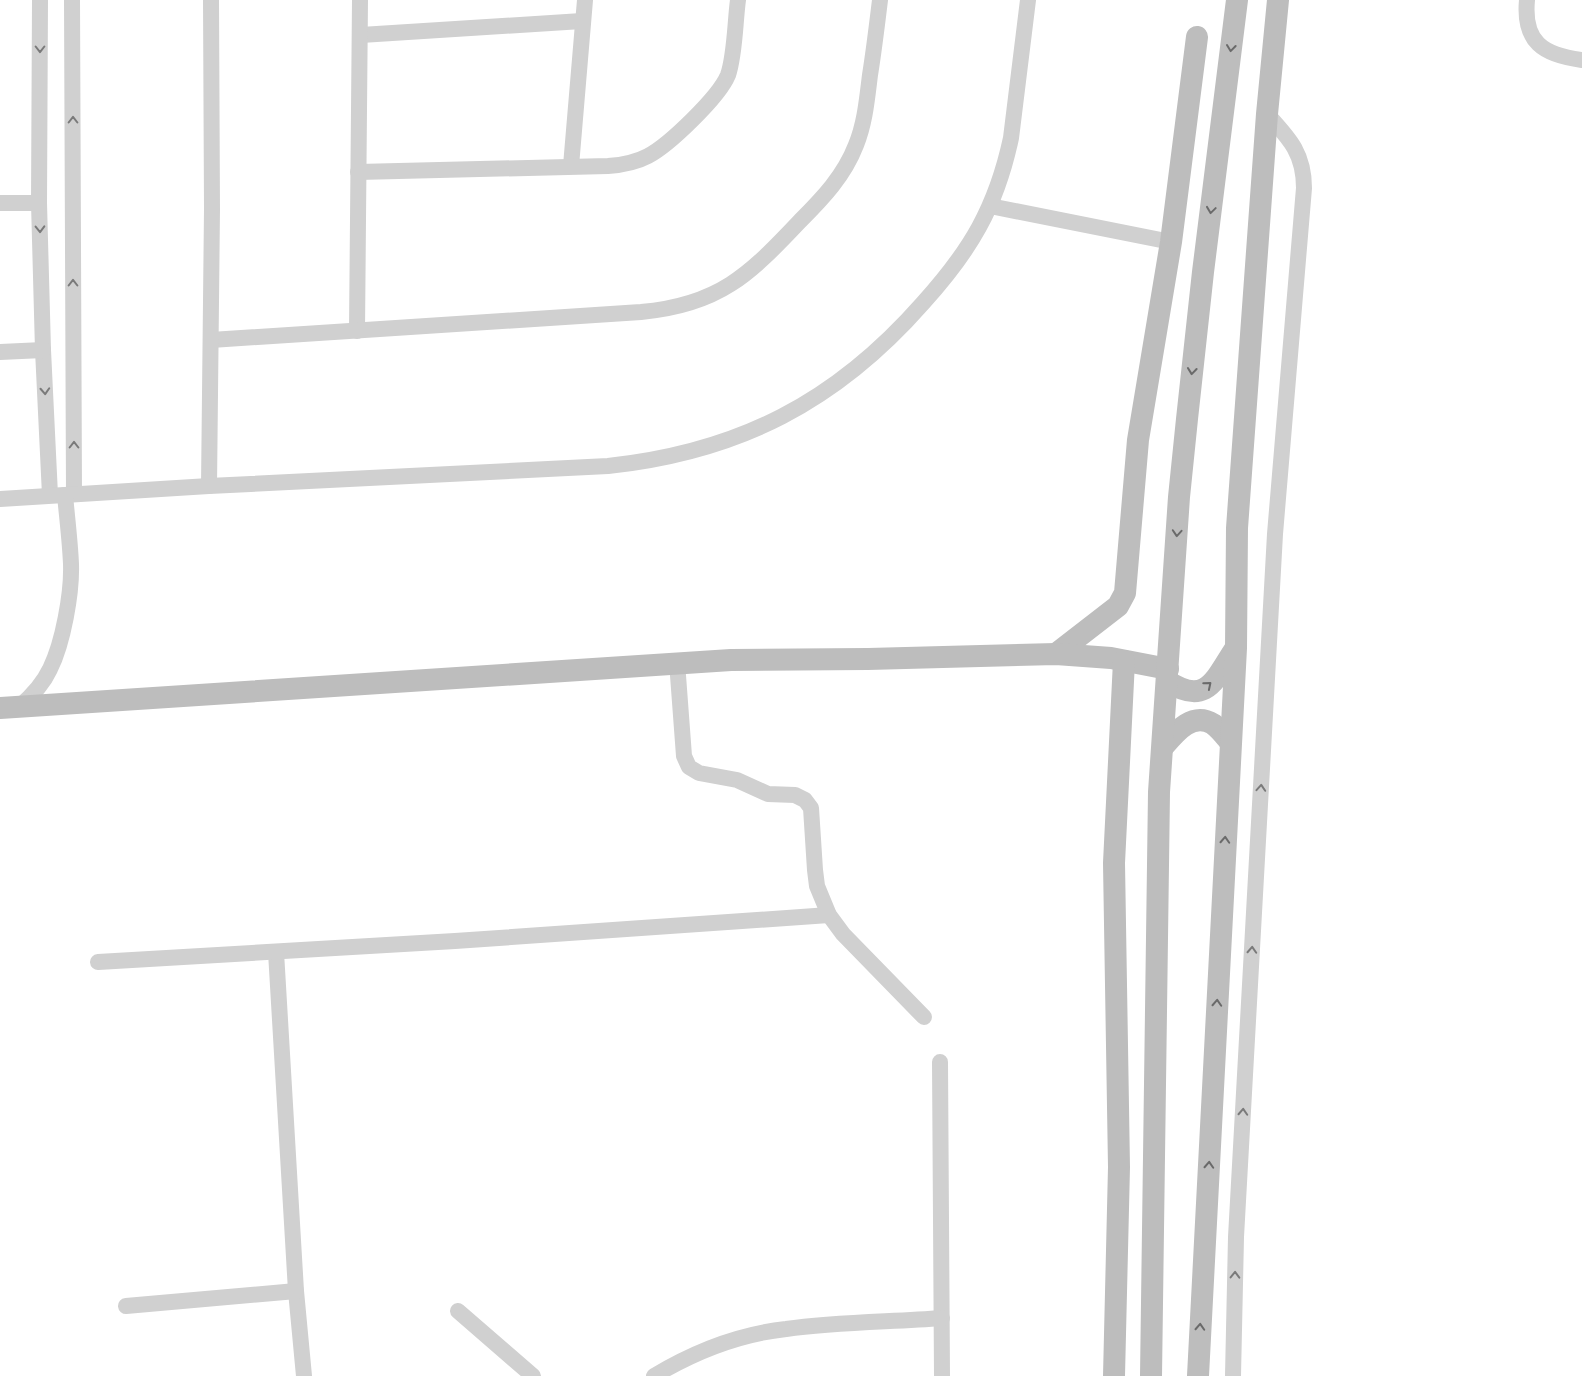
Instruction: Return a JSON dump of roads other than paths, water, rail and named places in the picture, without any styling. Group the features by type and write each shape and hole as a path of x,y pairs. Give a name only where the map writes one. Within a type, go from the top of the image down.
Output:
{"main road":[{"path":"1151,1376 1159,792 1179,497 1195,338 1237,0"},
{"path":"1198,1376 1236,648 1237,528 1267,114 1278,0"},
{"path":"1056,654 1118,606 1126,593 1138,440 1171,242 1197,37"},
{"path":"10,708 678,662 1056,654 1084,655 1124,661 1168,674 1178,688 1188,692 1204,689 1213,682 1236,648"},
{"path":"1114,1376 1119,1167 1114,863 1124,661"},
{"path":"1163,747 1179,728 1190,722 1197,721 1210,722 1230,742"}],"street":[{"path":"10,708 32,696 51,668 63,628 70,586 71,565 43,350 39,203 40,0"},
{"path":"63,495 72,0"},
{"path":"209,486 212,209 211,0"},
{"path":"357,330 360,0"},
{"path":"571,166 585,0"},
{"path":"358,172 618,165 639,160 657,150 710,102 723,86 730,68 738,0"},
{"path":"210,340 658,310 676,307 709,296 740,279 767,256 828,192 848,162 856,146 866,112 880,0"},
{"path":"0,499 209,486 608,466 669,457 729,440 771,422 812,400 863,364 912,316 956,264 969,245 990,206 999,183 1011,138 1028,0"},
{"path":"1526,0 1526,21 1537,41 1552,53 1561,57 1582,60"},
{"path":"361,35 582,21"},
{"path":"1233,1376 1236,1237 1275,534 1304,188 1303,170 1298,153 1288,137 1267,114"},
{"path":"0,203 39,203"},
{"path":"990,206 1171,242"},
{"path":"0,352 43,350"},
{"path":"678,662 684,756 689,767 699,773 744,782 762,792 795,795 808,804 812,814 817,886 829,914 843,934 924,1017"},
{"path":"98,962 276,952 829,914"},
{"path":"276,952 296,1291 304,1376"},
{"path":"940,1062 942,1376"},
{"path":"126,1306 296,1291"},
{"path":"458,1311 533,1376"},
{"path":"654,1376 706,1350 759,1334 786,1329 942,1318"}]}
